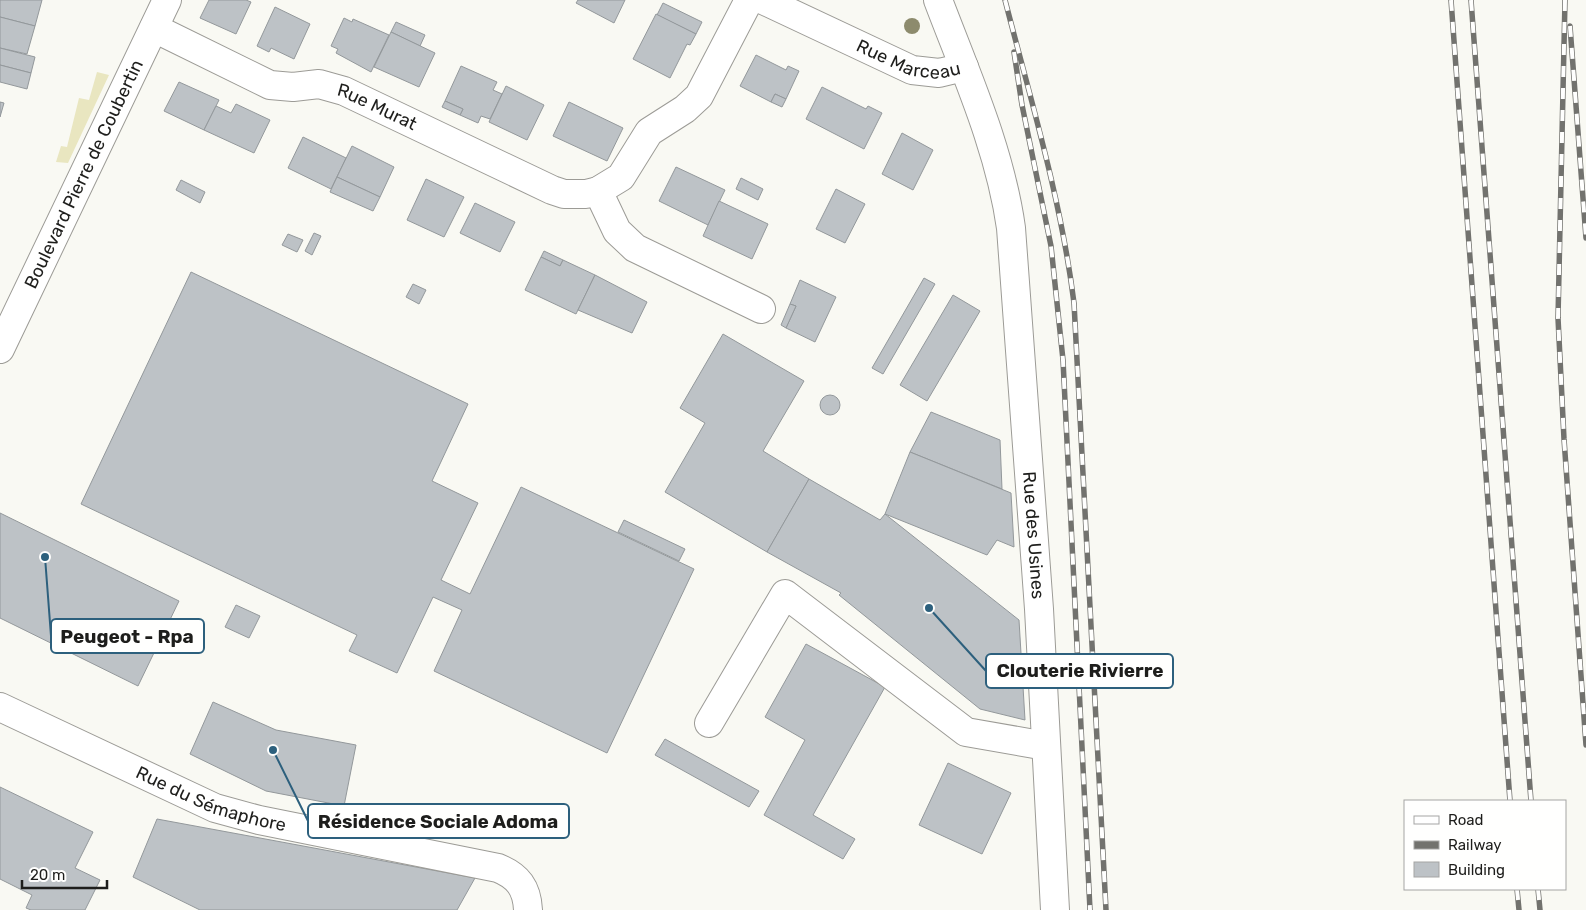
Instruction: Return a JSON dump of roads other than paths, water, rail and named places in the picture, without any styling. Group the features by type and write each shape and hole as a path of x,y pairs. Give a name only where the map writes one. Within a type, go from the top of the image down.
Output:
{"street":[{"name":"Boulevard Pierre de Coubertin","path":"0,348 167,0"},
{"name":"Rue Murat","path":"154,28 270,85 293,87 319,84 344,91 552,190 576,195 598,191 621,177 649,132 685,109 699,96 749,0"},
{"name":"Rue Marceau","path":"763,0 912,70 939,74 964,67 985,122 996,161"},
{"path":"938,0 964,67"},
{"name":"Rue des Usines","path":"996,161 1008,208 1014,251 1038,599 1054,910"},
{"path":"598,191 617,231 635,248 762,309"},
{"path":"709,724 785,594 966,732 1046,746"},
{"name":"Rue du Sémaphore","path":"0,707 215,808 259,820 498,868 510,873 524,888 528,910"}],"railway":[{"path":"1005,0 1053,188 1074,303 1106,910"},
{"path":"1451,0 1510,800"},
{"path":"1471,0 1531,800"},
{"path":"1565,0 1558,318 1564,439 1586,745"},
{"path":"1570,26 1586,238"},
{"path":"1014,52 1022,105 1051,246 1063,360 1090,910"},
{"path":"1517,890 1519,910"},
{"path":"1538,890 1540,910"}],"place":[{"name":"Peugeot - Rpa","path":"45,557"},
{"name":"Clouterie Rivierre","path":"929,608"},
{"name":"Résidence Sociale Adoma","path":"273,750"}]}
